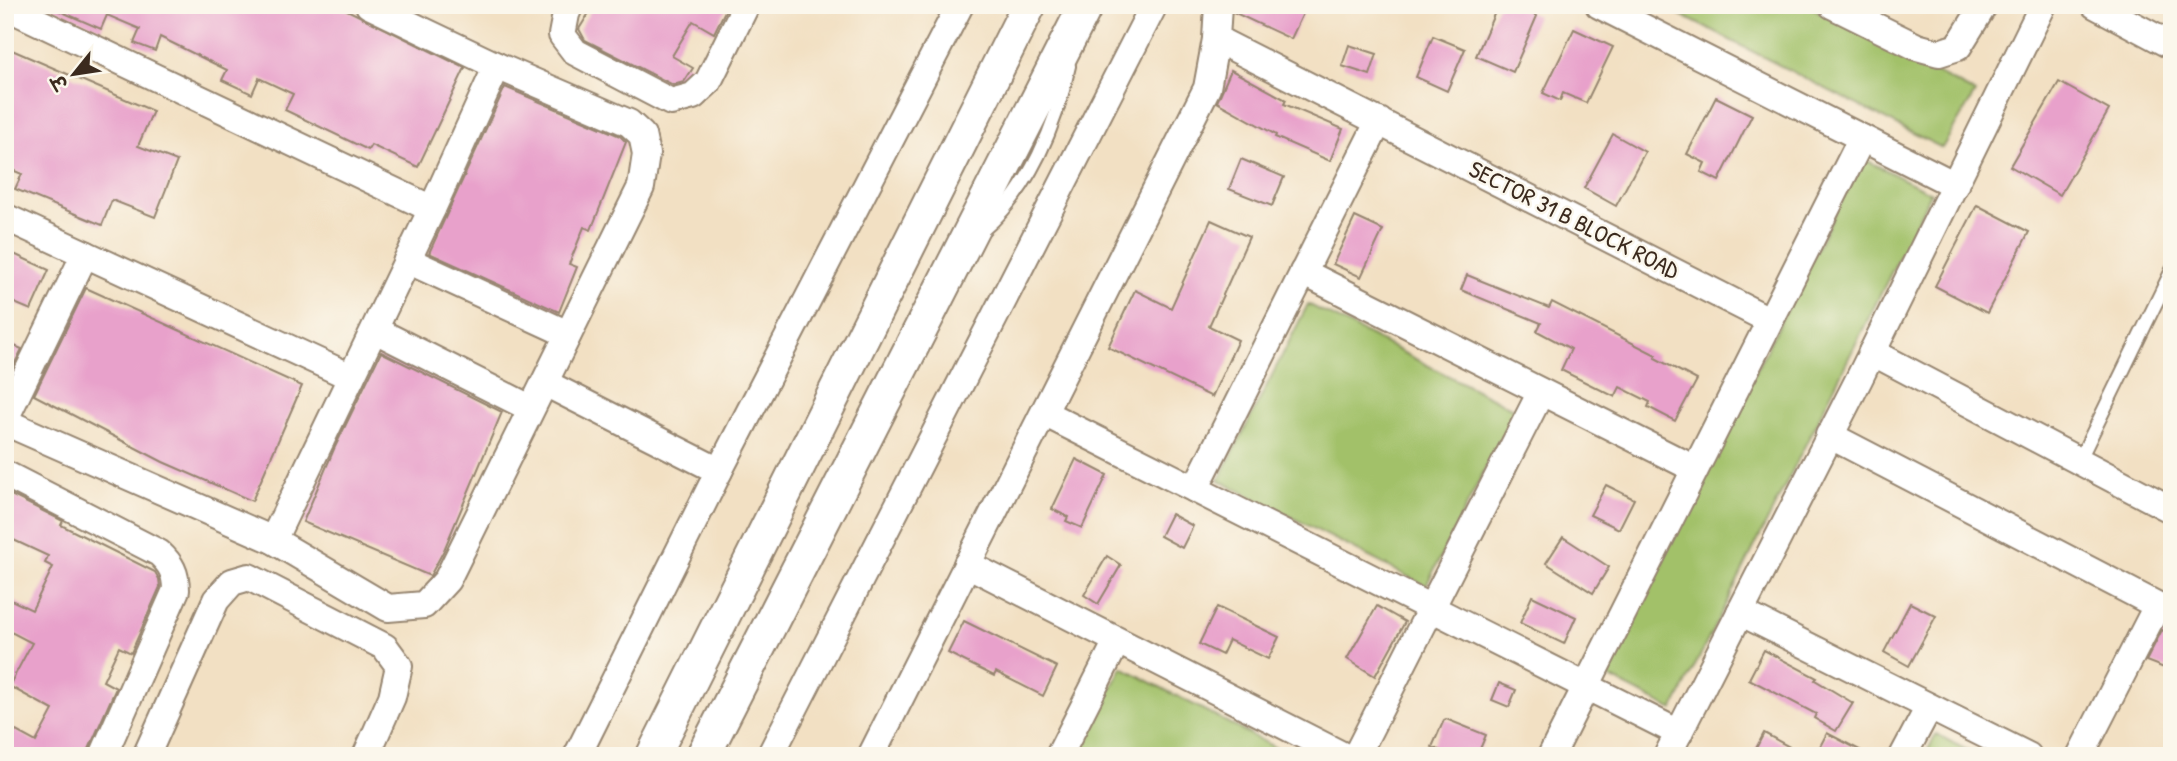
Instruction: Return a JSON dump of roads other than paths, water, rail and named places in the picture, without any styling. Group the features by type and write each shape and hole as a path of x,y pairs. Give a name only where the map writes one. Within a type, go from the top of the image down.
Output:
{"street":[{"path":"85,254 5,420 273,540 388,608 424,604 447,580 530,408 545,383 641,187 646,154 642,135 629,123 497,66 369,5"},
{"path":"570,5 562,35 575,52 671,102 693,96 708,82 747,5"},
{"path":"577,756 719,471 960,5"},
{"path":"653,756 1029,5"},
{"path":"770,756 1154,5"},
{"path":"871,756 1206,88 1216,39 1219,5"},
{"path":"1599,5 1955,185"},
{"path":"1832,5 1917,47 1939,53 1958,47 1984,5"},
{"path":"1044,413 1586,685 1673,744 1859,379 2043,5"},
{"path":"2095,5 2172,46"},
{"path":"5,6 432,209"},
{"path":"703,756 1083,12"},
{"name":"SECTOR 31 B BLOCK ROAD","path":"1216,39 1769,320"},
{"path":"273,540 432,209 497,66"},
{"path":"1195,489 1379,121"},
{"path":"1551,756 1862,138"},
{"path":"5,217 351,377"},
{"path":"407,260 568,334"},
{"path":"1303,272 1695,469"},
{"path":"374,330 530,408"},
{"path":"1872,352 2172,510"},
{"path":"545,383 719,471"},
{"path":"1356,756 1541,391"},
{"path":"1829,435 2164,610 2080,756"},
{"path":"5,474 159,553 170,563 176,576 176,590 103,756"},
{"path":"967,565 1343,756"},
{"path":"146,756 216,600 232,582 249,577 385,647 399,666 393,697 366,756"},
{"path":"1740,612 2028,756"},
{"path":"1059,756 1117,640"},
{"path":"1903,756 1929,707"}],"lane":[{"path":"2079,461 2172,270"}]}
